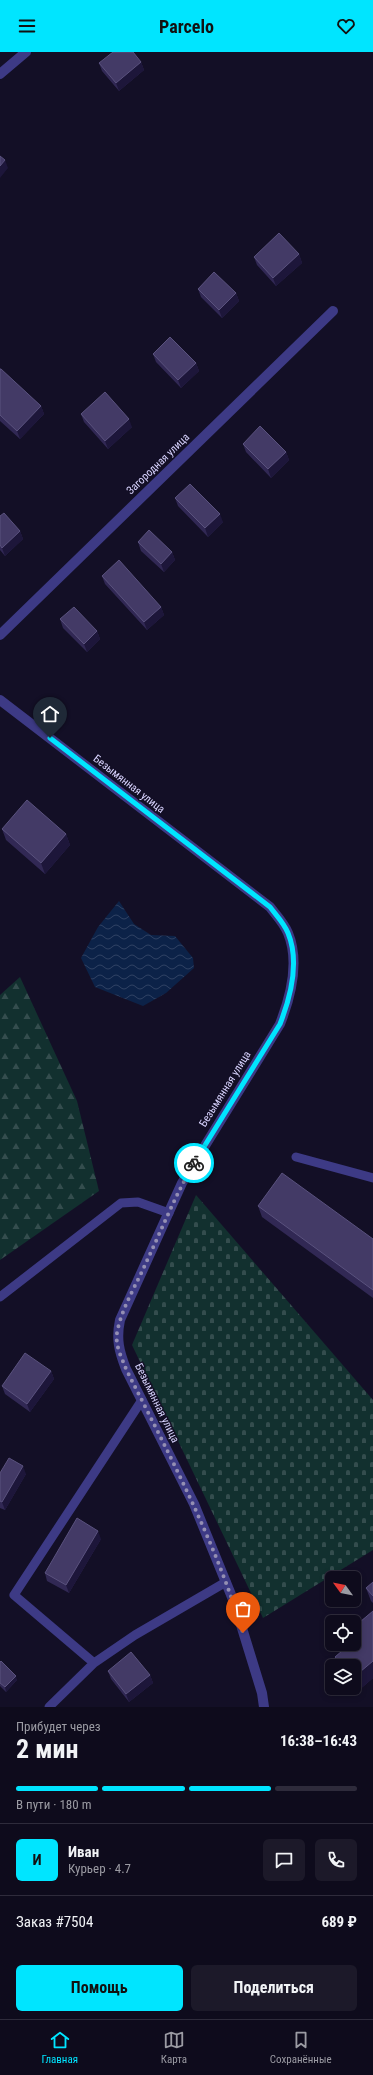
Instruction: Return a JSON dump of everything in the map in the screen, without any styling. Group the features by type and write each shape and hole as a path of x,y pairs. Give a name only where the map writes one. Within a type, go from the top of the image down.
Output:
{"street":[{"path":"0,74 26,52"},
{"name":"Загородная улица","path":"0,634 332,311"},
{"name":"Безымянная улица","path":"0,700 270,907 288,933 292,953 293,976 289,1001 280,1024 182,1183 123,1314 117,1335 119,1350 142,1400 194,1504 234,1602 262,1693 264,1707"}],"lane":[{"path":"296,1157 373,1178"},
{"path":"0,1298 121,1203 138,1202 169,1213"},
{"path":"94,1663 14,1595 142,1400"},
{"path":"49,1707 94,1663 135,1635 226,1582"}],"green space":[{"path":"20,977 77,1101 99,1191 0,1260 0,995"},
{"path":"196,1195 373,1400 373,1550 339,1571 325,1571 325,1580 263,1618 132,1345"}],"water":[{"path":"119,901 134,924 151,935 175,936 193,958 194,968 166,993 143,1006 95,987 81,958 98,927"}],"building":[{"path":"113,52 133,52 141,62 116,83 99,63"},
{"path":"0,156 5,160 0,166"},
{"path":"279,233 299,254 273,278 254,257"},
{"path":"214,272 236,293 219,310 198,289"},
{"path":"170,337 196,363 178,380 153,354"},
{"path":"0,369 41,406 17,431 0,415"},
{"path":"105,392 129,419 105,441 81,414"},
{"path":"260,426 286,452 268,469 243,444"},
{"path":"190,484 220,514 205,528 175,498"},
{"path":"4,513 20,531 2,548 0,545 0,516"},
{"path":"149,530 172,552 161,564 138,542"},
{"path":"119,560 161,607 144,622 102,576"},
{"path":"74,607 97,631 84,644 60,619"},
{"path":"27,800 66,834 41,863 2,829"},
{"path":"282,1173 373,1239 373,1290 258,1206"},
{"path":"25,1353 51,1371 27,1404 2,1386"},
{"path":"9,1458 23,1466 2,1502 0,1501 0,1473"},
{"path":"77,1518 98,1531 66,1585 45,1573"},
{"path":"373,1582 373,1596 366,1588"},
{"path":"373,1611 373,1661 361,1671 361,1659 337,1659 335,1657 342,1651 361,1651 361,1621"},
{"path":"131,1652 150,1675 126,1694 108,1671"},
{"path":"1,1661 16,1676 5,1687 0,1683"}],"way so far":[{"path":"194,1163 182,1183 130,1297 120,1320 117,1335 119,1350 126,1369 194,1504 234,1602 243,1633"}],"route":[{"path":"50,738 270,907 288,933 292,953 293,976 289,1001 280,1024 194,1163"}]}
